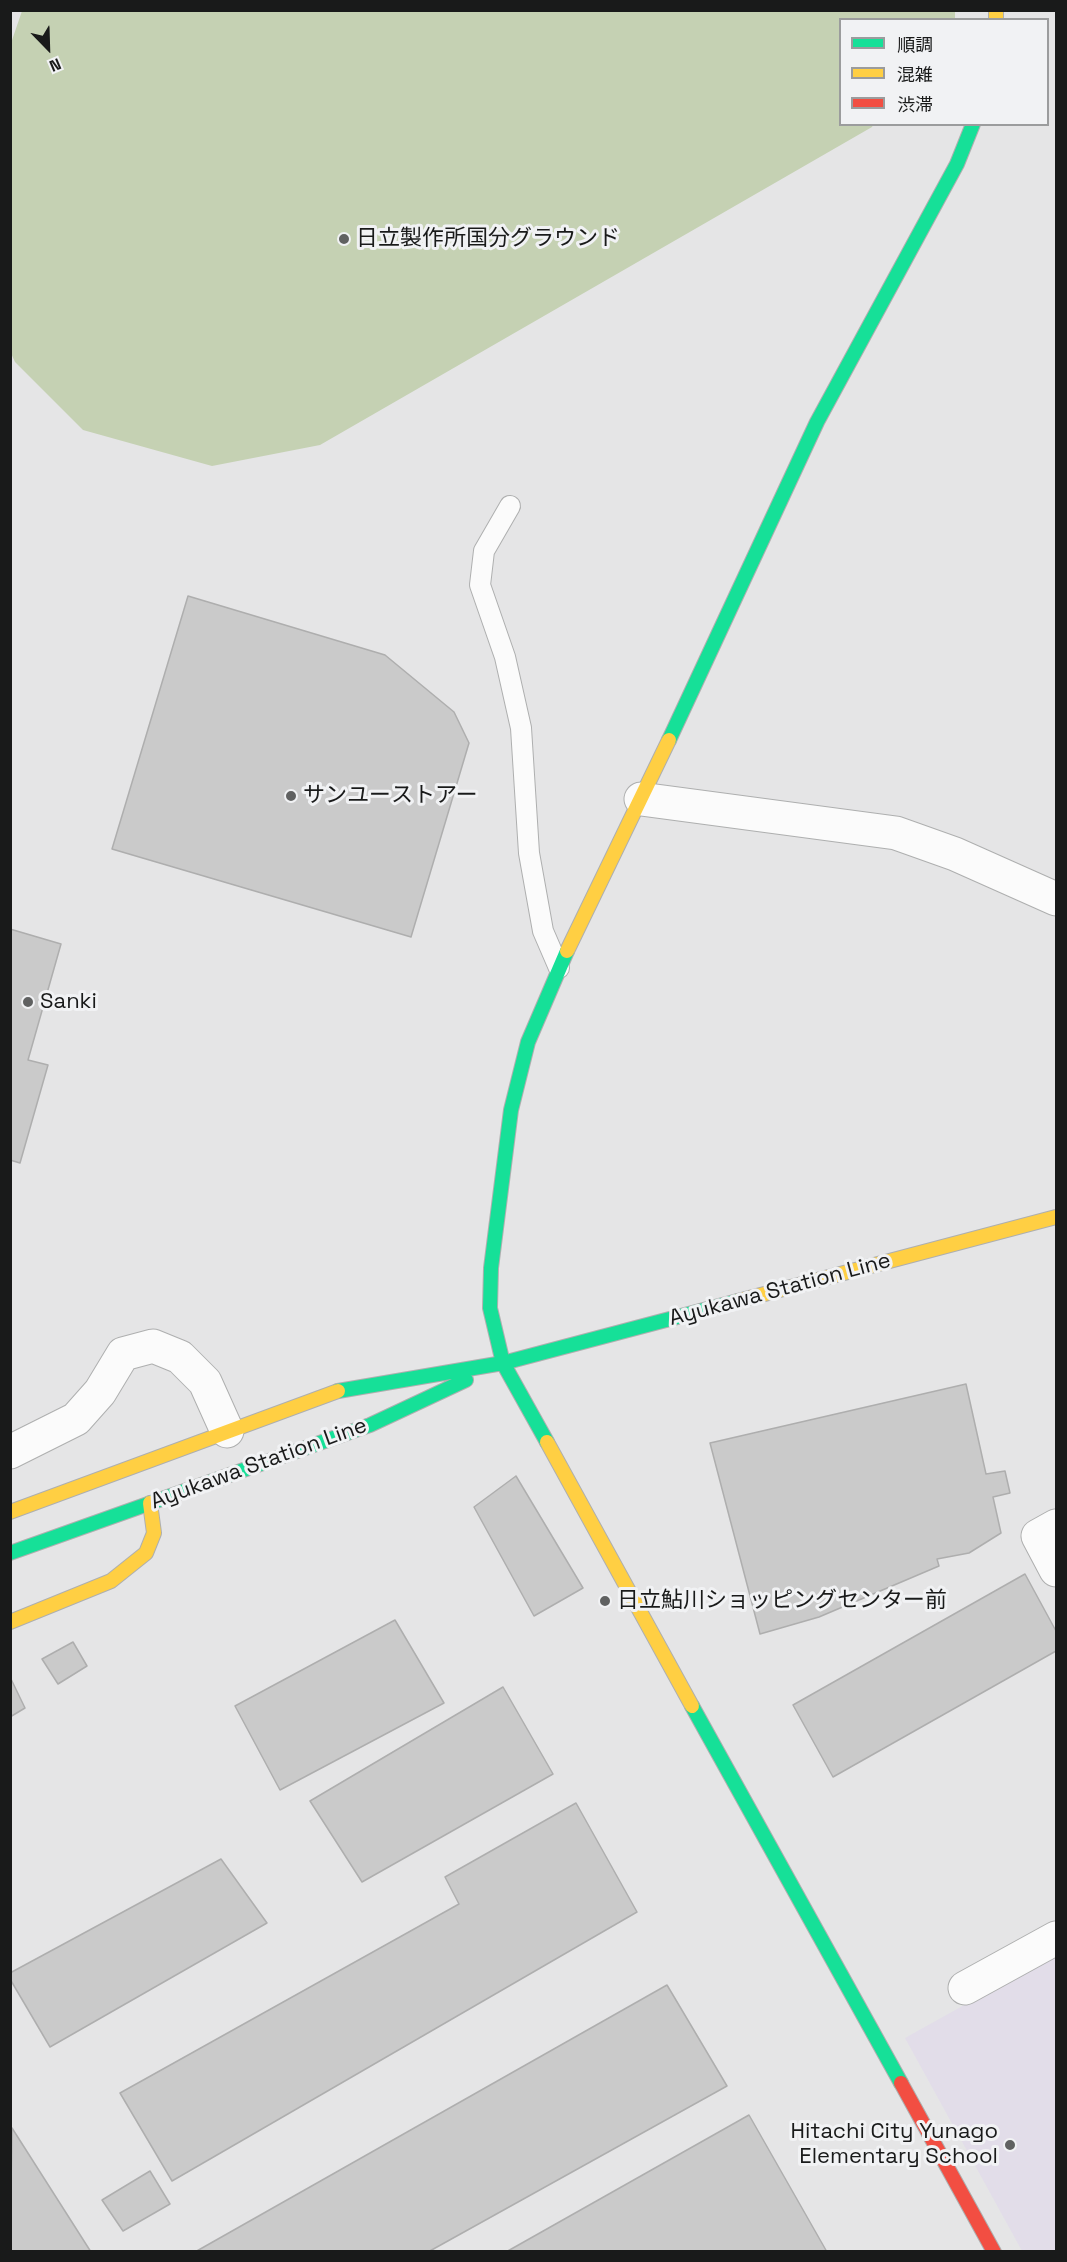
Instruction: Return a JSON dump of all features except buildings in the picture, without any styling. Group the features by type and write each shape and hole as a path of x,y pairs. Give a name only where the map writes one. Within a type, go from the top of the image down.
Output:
{"street":[{"path":"972,126 957,164 817,422 641,799 559,968 528,1042 511,1110 491,1269 490,1308 502,1362 994,2252"},
{"path":"641,799 896,833 955,854 1056,899"},
{"name":"Ayukawa Station Line","path":"10,1512 344,1389 502,1362 1056,1217"},
{"path":"10,1452 76,1419 100,1392 123,1354 153,1346 180,1357 205,1382 227,1431"},
{"name":"Ayukawa Station Line","path":"10,1553 370,1425 502,1362"},
{"path":"10,1622 111,1581 146,1553 154,1533 150,1503"},
{"path":"1056,1526 1038,1536 1056,1570"},
{"path":"965,1988 1056,1938"}],"lane":[{"path":"510,506 484,551 480,585 505,657 521,728 529,853 543,931 559,968"}],"shaded area":[{"name":"Hitachi City Yunago Elementary School","path":"1056,1954 1056,2251 1022,2251 905,2038"}],"green space":[{"name":"日立製作所国分グラウンド","path":"955,10 955,18 839,18 839,126 872,127 320,445 212,466 83,430 15,362 10,351 10,46 22,11"}],"traffic: fast":[{"path":"669,740 817,422 957,164 972,126"},
{"path":"547,1442 503,1363 490,1308 491,1268 511,1110 528,1042 567,951"},
{"path":"338,1391 503,1363 738,1301"},
{"path":"10,1553 370,1425 466,1380"},
{"path":"692,1706 901,2083"}],"traffic: slow":[{"path":"996,10 996,18"},
{"path":"567,951 669,740"},
{"path":"738,1301 1056,1217"},
{"path":"10,1512 338,1391"},
{"path":"547,1442 692,1706"},
{"path":"10,1622 111,1581 146,1553 154,1533 150,1503"}],"traffic: jam":[{"path":"901,2083 994,2252"}],"place":[{"name":"日立製作所国分グラウンド","path":"344,239"},
{"name":"サンユーストアー","path":"291,796"},
{"name":"Sanki","path":"28,1002"},
{"name":"日立鮎川ショッピングセンター前","path":"605,1601"},
{"name":"Hitachi City Yunago Elementary School","path":"1010,2145"}]}
